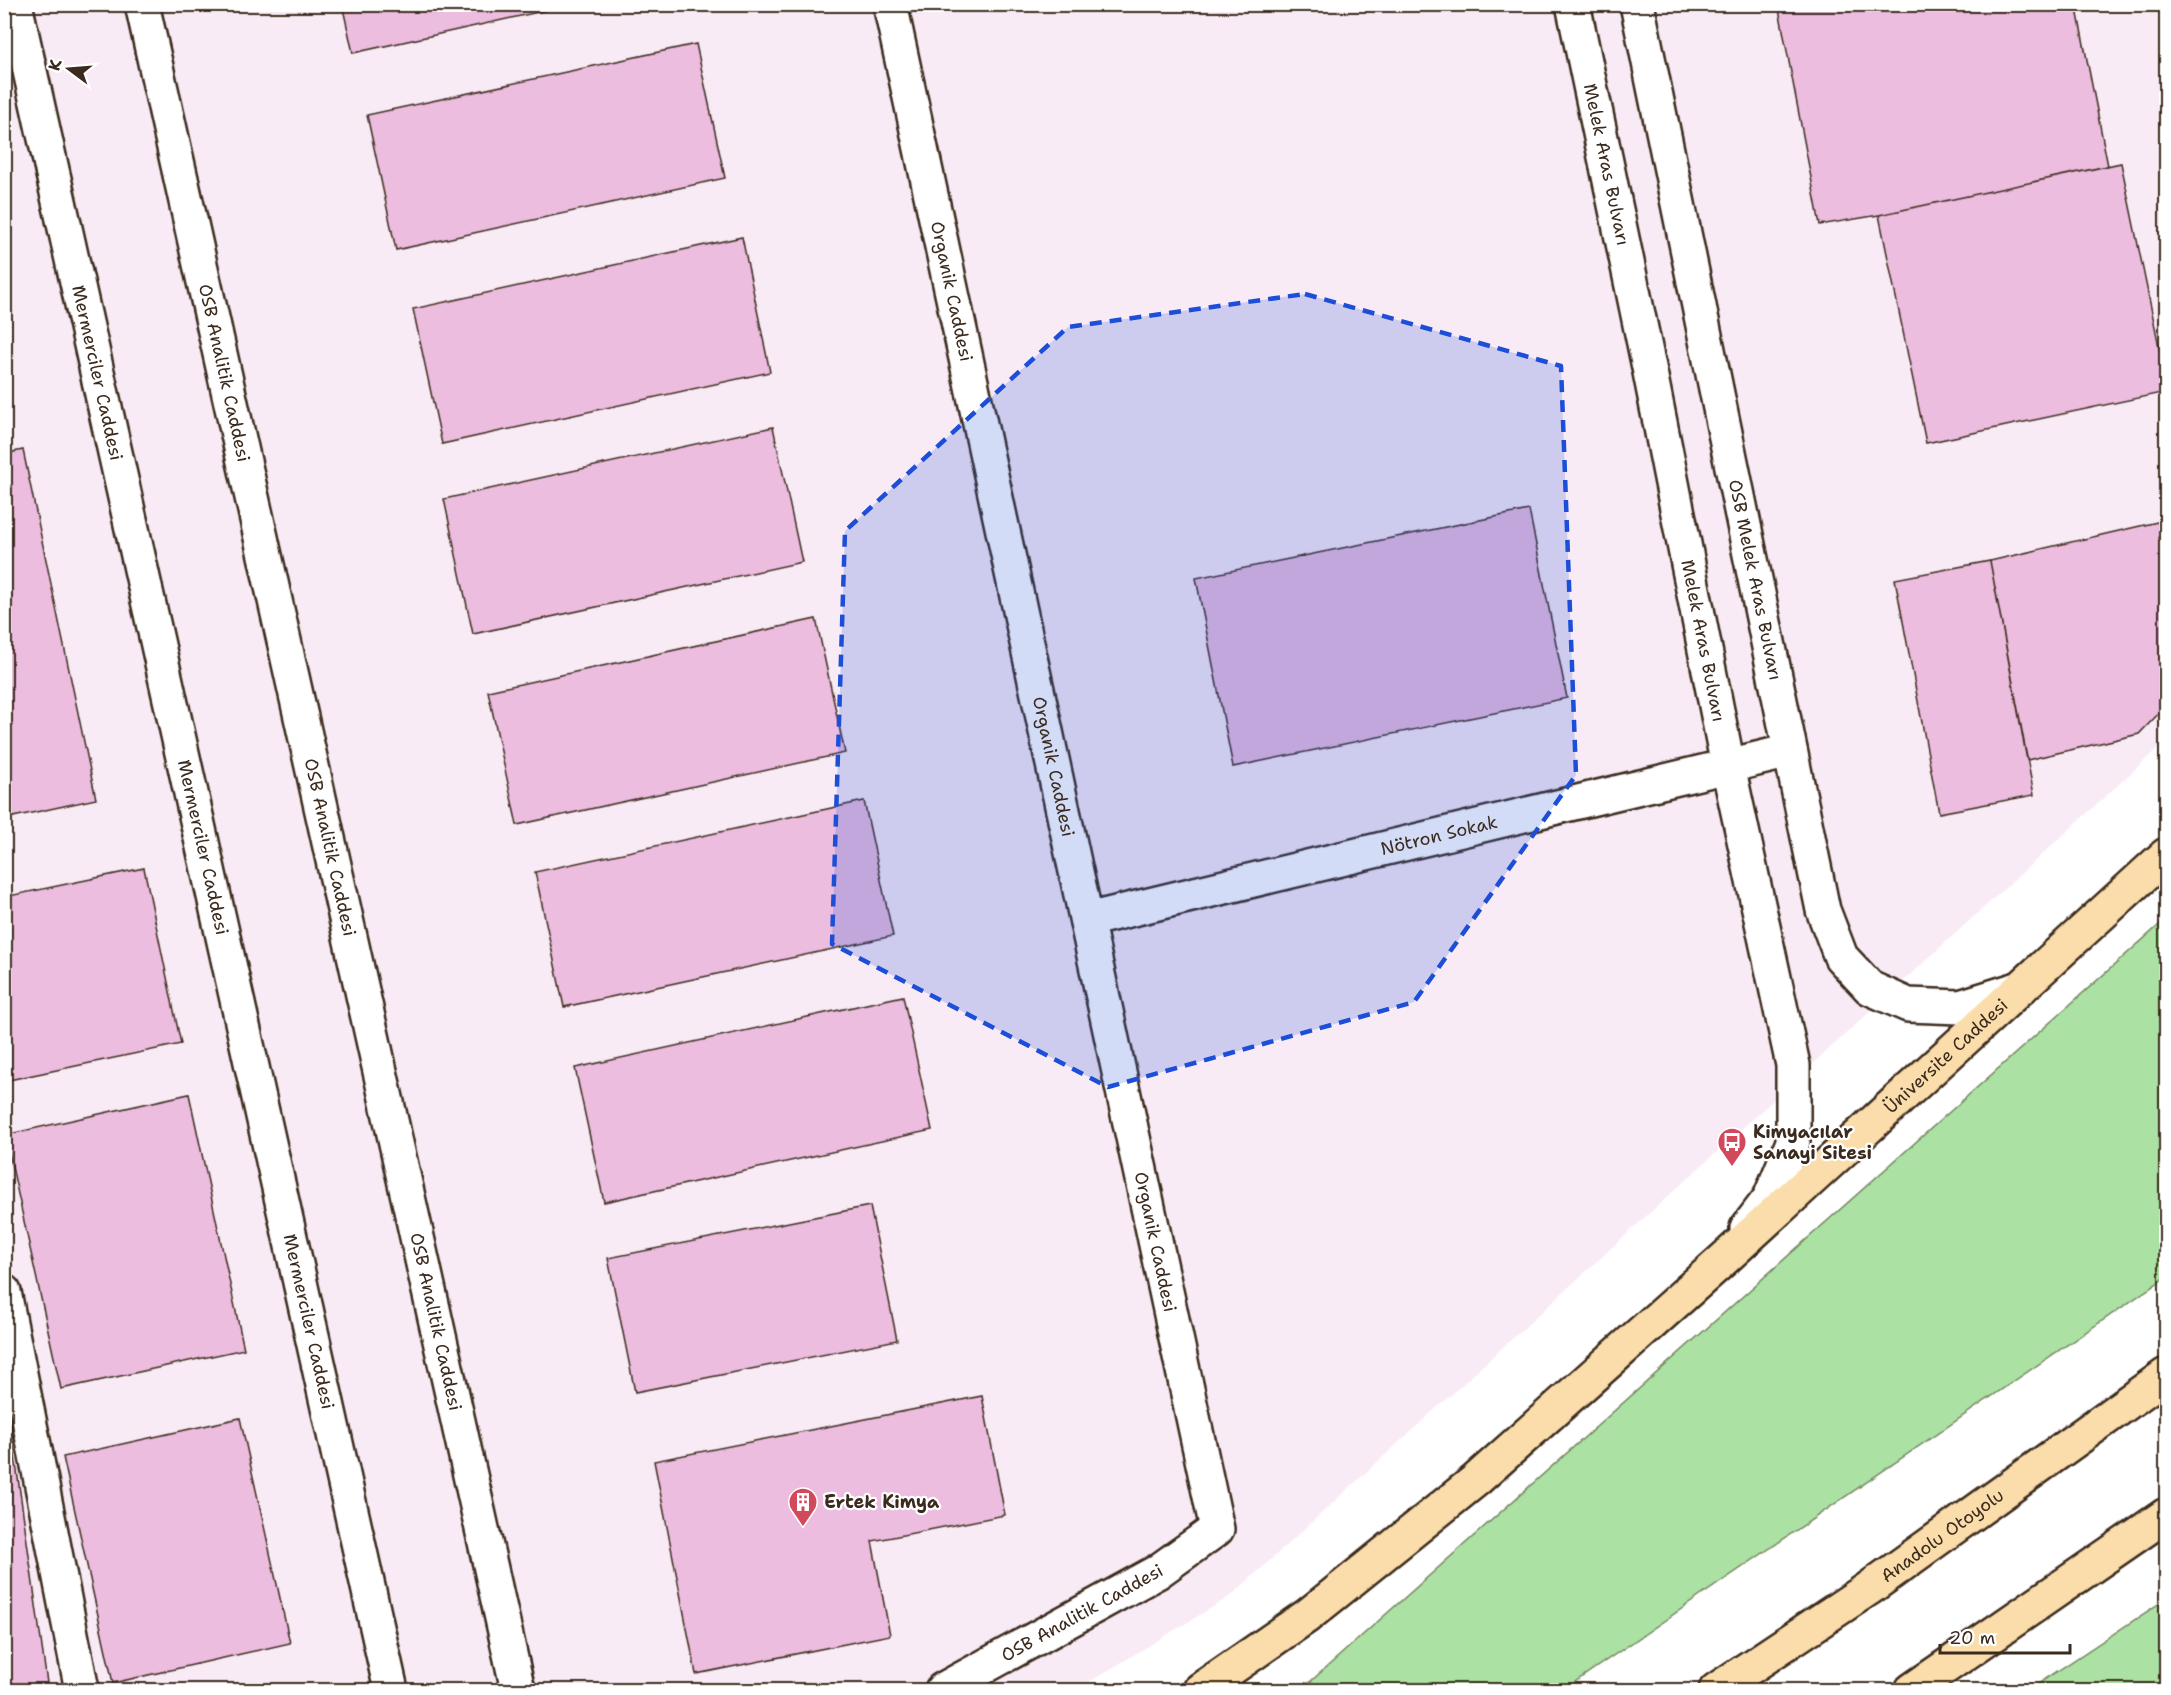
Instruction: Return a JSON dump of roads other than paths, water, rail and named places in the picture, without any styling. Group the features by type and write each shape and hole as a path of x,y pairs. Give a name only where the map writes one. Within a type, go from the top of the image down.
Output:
{"main road":[{"name":"Üniversite Caddesi","path":"1200,1690 1307,1616 1476,1480 1724,1259 2166,855"},
{"name":"Anadolu Otoyolu","path":"1716,1690 1868,1589 2166,1375"},
{"path":"1912,1690 2166,1515"}],"street":[{"name":"Mermerciler Caddesi","path":"15,4 391,1690"},
{"name":"OSB Analitik Caddesi","path":"142,4 518,1690"},
{"name":"Organik Caddesi","path":"890,4 1217,1529"},
{"name":"Melek Aras Bulvarı","path":"1573,4 1650,372 1728,766 1793,1065 1792,1142 1770,1198 1724,1259"},
{"name":"OSB Melek Aras Bulvarı","path":"1637,4 1823,910 1841,957 1870,988 1908,1005 1959,1007 2021,988"},
{"name":"Nötron Sokak","path":"1087,920 1790,751"},
{"path":"4,1292 82,1690"},
{"name":"OSB Analitik Caddesi","path":"942,1690 1157,1572 1217,1529"}],"place":[{"name":"Kimyacılar Sanayi Sitesi","path":"1732,1168"},
{"name":"Ertek Kimya","path":"803,1528"}]}
